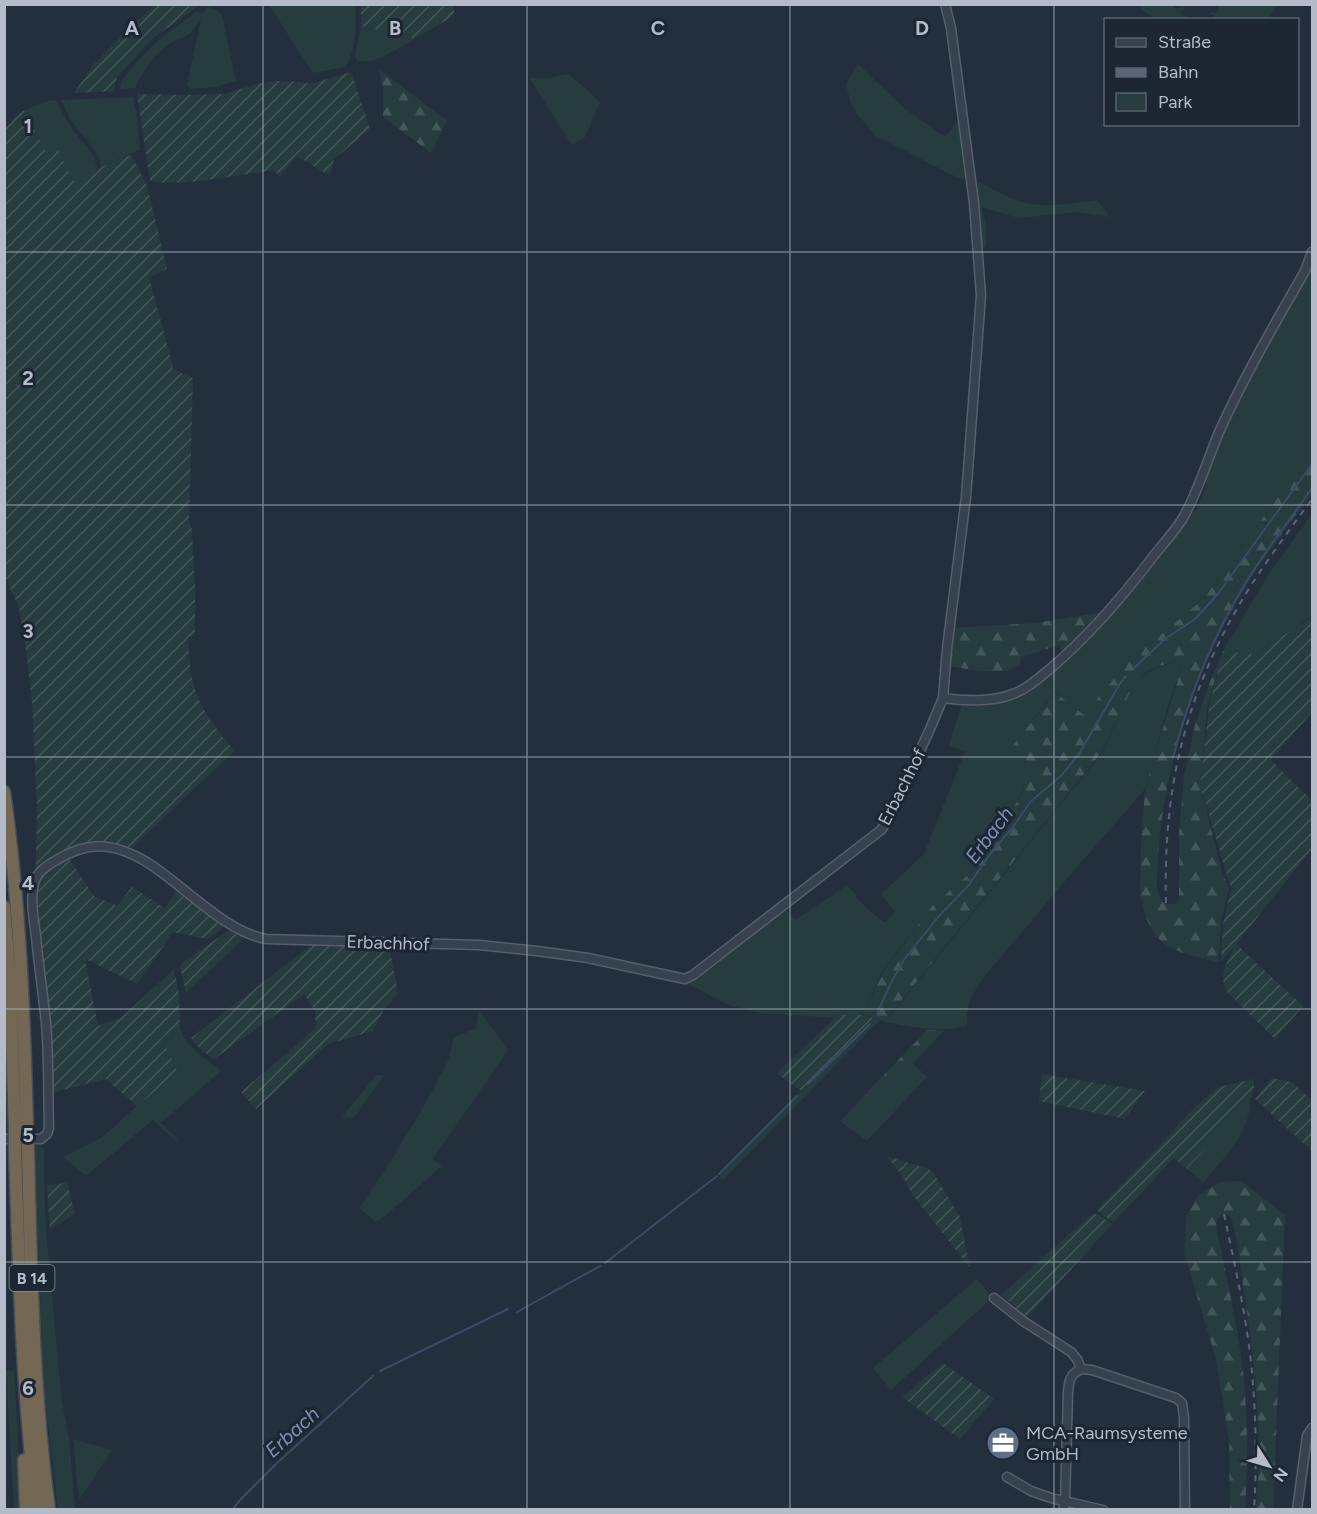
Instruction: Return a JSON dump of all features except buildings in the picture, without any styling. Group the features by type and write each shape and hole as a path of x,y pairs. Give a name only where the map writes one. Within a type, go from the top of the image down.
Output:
{"highway":[{"name":"B 14","path":"4,792 13,859 26,1061 21,1128"},
{"name":"B 14","path":"4,907 36,1363 49,1509"},
{"name":"B 14","path":"22,1151 20,1286 28,1428 37,1509"},
{"path":"26,1509 23,1449 28,1428"}],"street":[{"path":"945,4 951,28 972,186 981,295 966,497 943,698 959,700 999,698 1022,690 1040,678 1090,633 1138,577 1182,520 1244,378 1305,271 1312,252"},
{"name":"Erbachhof","path":"4,1139 40,1139 47,1134 49,1128 46,1025 33,900 37,876 66,854 87,846 129,852 231,925 255,937 479,945 588,958 685,979 881,830 888,820 943,698"},
{"path":"994,1298 1023,1321 1071,1352 1081,1369"},
{"path":"1064,1505 1068,1392 1072,1376 1081,1369 1176,1398 1182,1403 1184,1409 1185,1509"},
{"path":"1297,1509 1307,1436 1312,1428"},
{"path":"1007,1477 1031,1491 1064,1505 1103,1509"}],"green space":[{"path":"1219,4 1277,5 1269,18 1213,18 1214,15 1210,14 1215,13"},
{"path":"155,5 200,5 153,38 117,77 113,91 74,93 93,65"},
{"path":"269,5 355,5 355,38 348,62 344,67 313,73"},
{"path":"454,5 454,13 450,18 414,39 361,26 361,6"},
{"path":"1144,5 1172,5 1178,10 1181,6 1184,8 1180,12 1189,18 1154,18 1140,8"},
{"path":"208,7 222,15 236,81 215,87 190,89 187,85 201,19 190,34 170,43 154,57 135,88 120,89 122,80 161,38 196,12 202,14"},
{"path":"361,26 414,39 372,61 357,61 355,56"},
{"path":"858,64 904,108 945,137 960,117 967,178 962,180 876,136 858,115 850,101 846,84"},
{"path":"379,69 447,121 431,153 383,117 383,88"},
{"path":"351,72 370,129 334,159 330,176 297,156 280,176 273,170 191,182 174,183 150,180 137,94 224,94 260,83 279,81 314,83"},
{"path":"569,74 600,102 585,137 572,145 529,78"},
{"path":"133,97 140,150 101,167 94,150 73,123 61,100"},
{"path":"56,100 74,132 94,157 96,163 97,169 74,183 58,150 47,155 24,110"},
{"path":"24,110 47,154 58,150 74,182 101,167 131,155 147,185 167,269 149,277 172,368 193,378 189,523 192,529 195,636 188,638 190,664 195,690 202,707 234,751 128,852 111,848 66,854 94,896 117,906 132,887 165,908 178,889 220,921 222,925 221,930 207,939 173,932 137,984 85,959 98,1026 122,1017 174,969 179,995 180,1028 162,1038 178,1072 137,1106 106,1079 51,1093 35,907 37,806 32,703 19,608 4,574 4,130"},
{"path":"975,180 1024,203 1056,205 1097,200 1107,212 1108,217 1078,212 1019,218 981,207 986,222 986,247 982,247"},
{"path":"1312,255 1312,451 1204,598 1133,656 1084,716 1055,691 1011,748 1024,789 976,868 932,906 882,972 863,1015 838,1015 835,1018 762,1013 728,1005 685,982 784,906 795,920 847,885 866,908 885,923 895,912 881,894 924,854 965,752 949,745 962,704 1012,699 1043,681 1040,678 1066,656 1187,517 1196,510 1207,485 1205,475 1246,378"},
{"path":"1312,451 1313,489 1311,495 1254,573 1218,637 1192,697 1166,793 1161,826 1157,888 1162,901 1176,904 1179,899 1179,833 1184,776 1195,725 1223,651 1207,708 1200,784 1221,869 1229,889 1222,916 1218,962 1182,953 1163,943 1147,920 1140,895 1145,790 1185,657 1147,671 1137,680 1101,753 885,1021 863,1015 883,972 932,906 976,868 1024,790 1011,748 1055,692 1084,715 1133,656 1204,598"},
{"path":"1312,514 1312,616 1255,654 1223,651 1270,572"},
{"path":"1103,612 1061,655 1060,645 1021,657 1020,665 1006,671 980,671 949,666 953,628 1036,623"},
{"path":"1312,617 1312,712 1271,760 1312,801 1312,849 1236,944 1303,1006 1275,1039 1228,993 1223,981 1224,970 1234,948 1221,962 1223,924 1231,889 1200,785 1209,706 1223,651 1254,654"},
{"path":"1185,657 1166,713 1145,789 985,976 969,1003 967,1026 936,1029 885,1022 1102,753 1137,680 1148,672"},
{"path":"229,930 243,939 186,993 180,966 182,963"},
{"path":"314,943 389,945 398,993 383,1011 373,1031 328,1044 256,1109 241,1092 316,1028 315,1011 304,994 214,1059 198,1047 191,1038"},
{"path":"479,1010 508,1050 433,1159 442,1166 376,1222 359,1208 425,1104 448,1061 454,1038 476,1028"},
{"path":"838,1015 863,1015 873,1018 801,1091 777,1073"},
{"path":"873,1018 880,1020 723,1180 719,1175"},
{"path":"180,1028 192,1048 221,1071 161,1123 178,1139 176,1141 153,1120 86,1176 63,1157 101,1138 178,1072 161,1037"},
{"path":"927,1030 945,1030 850,1128 840,1121"},
{"path":"913,1063 927,1077 867,1141 850,1128"},
{"path":"1042,1074 1145,1091 1125,1119 1039,1101"},
{"path":"376,1075 384,1075 354,1118 342,1117"},
{"path":"1272,1078 1291,1082 1312,1100 1312,1151 1255,1099"},
{"path":"1254,1079 1254,1090 1250,1099 1187,1169 1174,1158 1113,1223 1098,1211 1098,1208 1192,1110 1218,1087"},
{"path":"1250,1099 1249,1112 1241,1134 1227,1155 1203,1183 1187,1169"},
{"path":"35,1144 44,1148 46,1229 62,1402 69,1438 75,1509 58,1509 43,1383"},
{"path":"886,1156 933,1172 960,1217 970,1268 912,1194 901,1174"},
{"path":"1241,1181 1285,1215 1273,1509 1256,1509 1259,1456 1255,1377 1240,1259 1232,1220 1228,1215 1222,1214 1216,1226 1243,1371 1247,1440 1245,1509 1230,1509 1229,1440 1216,1359 1184,1253 1186,1217 1198,1196 1220,1182"},
{"path":"67,1183 75,1214 50,1229 47,1185"},
{"path":"1092,1214 1098,1214 1112,1224 1025,1320 1013,1311 1016,1307 1001,1295"},
{"path":"977,1279 992,1298 891,1390 873,1368"},
{"path":"943,1363 994,1399 960,1439 902,1397"},
{"path":"14,1370 22,1509 14,1509 6,1371"},
{"path":"73,1439 112,1450 79,1500"}],"waterway":[{"name":"Erbach","path":"1134,668 1165,639 1195,619 1217,595 1312,464"},
{"path":"1173,758 1199,678 1224,621 1252,573 1312,488"},
{"name":"Erbach","path":"877,1013 903,961 938,917 968,886 1031,801 1061,776 1079,754 1126,676"},
{"name":"Erbach","path":"808,1084 870,1024"},
{"name":"Erbach","path":"719,1174 797,1096"},
{"name":"Erbach","path":"605,1263 717,1176"},
{"name":"Erbach","path":"517,1312 600,1266"},
{"name":"Erbach","path":"380,1371 508,1309"},
{"name":"Erbach","path":"232,1510 276,1464 373,1376"}],"railway":[{"path":"1166,903 1168,822 1173,783 1181,746 1205,673 1242,600 1312,499"},
{"path":"1224,1214 1250,1352 1256,1441 1254,1510"}],"place":[{"name":"MCA-Raumsysteme GmbH","path":"1003,1443"}]}
